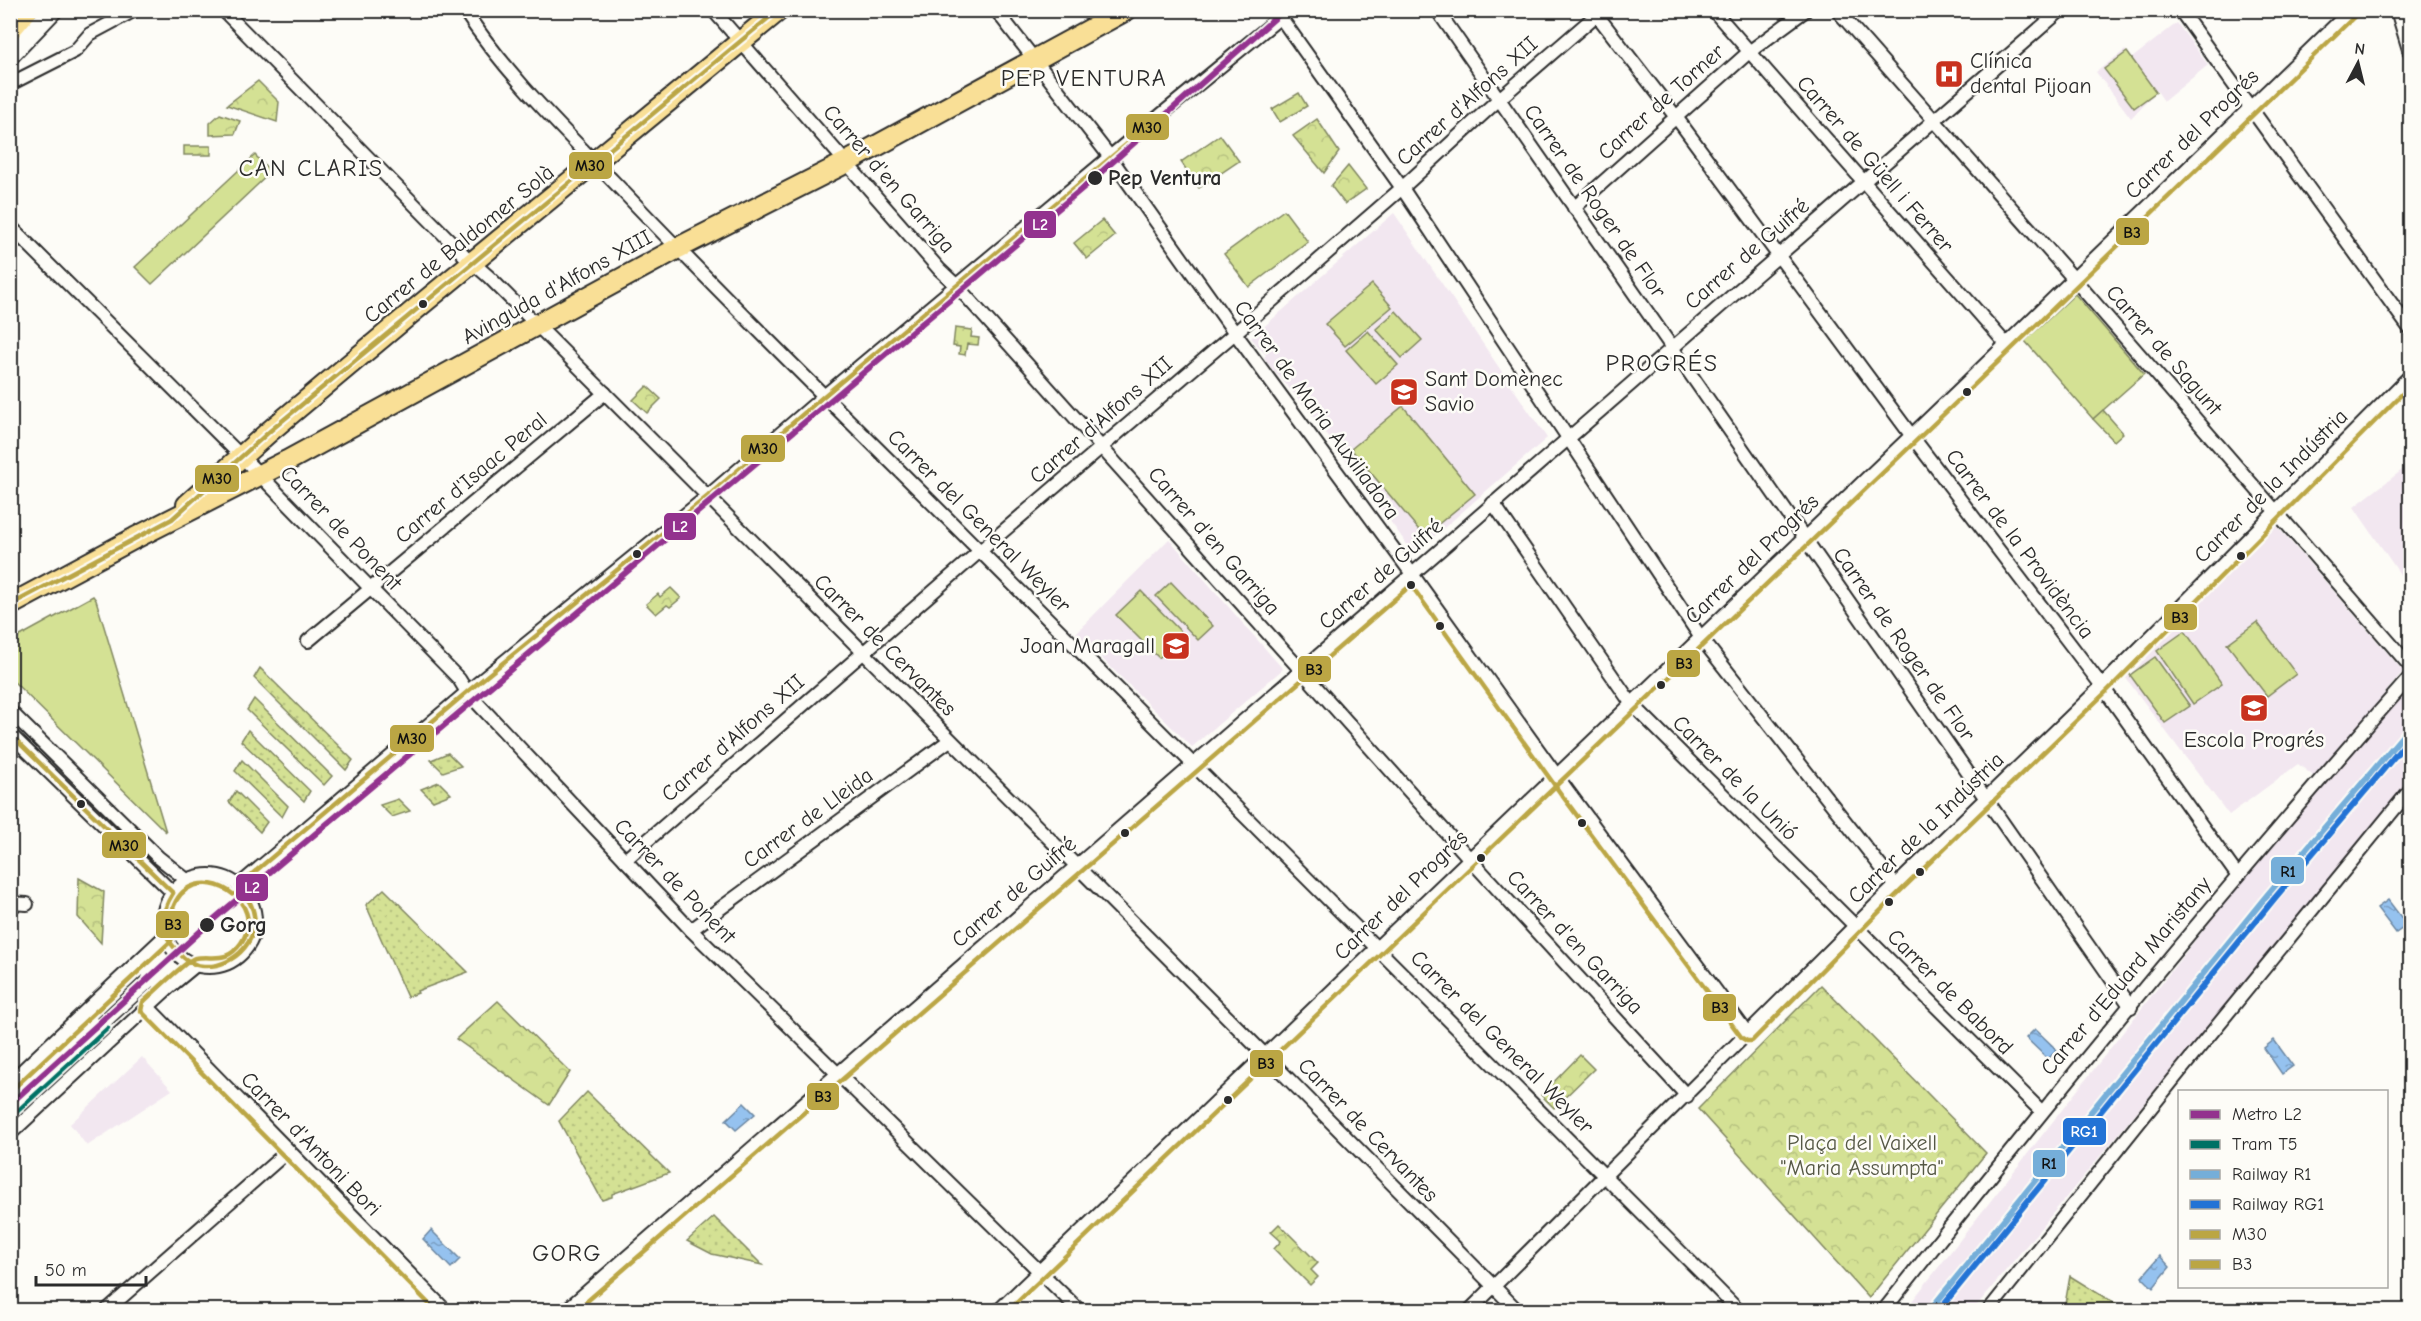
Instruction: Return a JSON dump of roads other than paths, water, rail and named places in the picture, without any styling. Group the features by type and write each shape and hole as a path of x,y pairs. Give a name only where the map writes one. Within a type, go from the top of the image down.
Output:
{"highway":[{"path":"10,29 26,11"}],"main road":[{"name":"Carrer de Baldomer Solà","path":"172,519 251,467 258,442 779,10"},
{"name":"Avinguda d'Alfons XIII","path":"10,605 172,519 251,467 536,326 678,248 847,162 1034,62 1126,10"}],"street":[{"path":"10,55 53,10"},
{"path":"10,84 75,51 90,34 135,10"},
{"name":"Carrer de Cervantes","path":"223,10 862,653 1266,1055 1517,1311"},
{"name":"Carrer del General Weyler","path":"464,10 491,49 595,163 678,248 824,396 1196,763 1738,1311"},
{"name":"Carrer d'en Garriga","path":"713,10 939,269 1103,447 1301,672 1687,1096"},
{"name":"Carrer de Maria Auxiliadora","path":"996,10 1034,62 1110,157 1234,333 1748,1034"},
{"name":"Carrer de Roger de Flor","path":"1437,10 2131,1007"},
{"name":"Carrer de Güell i Ferrer","path":"1713,10 2006,344"},
{"name":"Carrer de Torner","path":"1574,208 1749,52 1806,10"},
{"name":"Carrer de Sagunt","path":"1837,10 2410,666"},
{"name":"Carrer de Guifré","path":"566,1311 2061,10"},
{"path":"2180,10 2410,329"},
{"name":"Carrer del Progrés","path":"999,1311 1701,638 2351,10"},
{"path":"2397,10 2410,53"},
{"name":"Carrer d'Alfons XII","path":"624,860 1402,188 1598,12"},
{"name":"Carrer de la Providència","path":"1598,12 1780,254 1911,435 2102,686 2237,875"},
{"path":"238,886 467,692 708,496 1110,157 1285,14 1701,638 1896,886"},
{"name":"Carrer de Ponent","path":"10,226 372,589 459,679 467,692 691,930 1079,1311"},
{"name":"Carrer de la Indústria","path":"1470,1311 1854,927 2102,686 2410,376"},
{"name":"Carrer d'Isaac Peral","path":"308,641 604,393"},
{"name":"Carrer de la Unió","path":"1493,502 1631,704 1854,927"},
{"name":"Carrer d'Eduard Maristany","path":"1884,1311 2041,1111 2131,1007 2237,875 2410,677"},
{"path":"10,711 158,857 188,880"},
{"path":"10,734 173,893"},
{"name":"Carrer de Lleida","path":"691,930 950,740"},
{"path":"1989,1311 2177,1075 2410,790"},
{"path":"212,876 228,880 238,886 246,894 254,910 254,931 250,942 235,960 207,967 196,965 176,953 165,936 164,914 173,893 188,880 212,876"},
{"path":"10,903 27,904"},
{"name":"Carrer de Babord","path":"1854,927 2041,1111"},
{"path":"10,1082 165,936"},
{"path":"10,1134 196,965"},
{"name":"Carrer d'Antoni Bori","path":"148,1007 445,1311"},
{"path":"107,1311 288,1152"}],"water":[{"path":"2388,900 2407,925 2396,933 2377,908"},
{"path":"2035,1029 2057,1050 2048,1059 2026,1038"},
{"path":"2274,1040 2293,1066 2282,1074 2264,1048"},
{"path":"744,1103 755,1114 736,1130 726,1120"},
{"path":"431,1230 460,1259 451,1268 423,1239"},
{"path":"2160,1256 2170,1267 2153,1288 2142,1277"}],"tram line":[{"path":"97,1018 142,976"},
{"path":"108,1028 153,987"},
{"name":"T5","path":"10,1118 108,1028"}],"metro line":[{"name":"L2","path":"10,1104 214,919 1090,182 1284,10"}],"rail line":[{"name":"R1","path":"1930,1310 2268,894 2410,727"},
{"name":"RG1","path":"1939,1310 2274,899 2410,738"}],"place":[{"name":"Clínica dental Pijoan","path":"1949,74"},
{"name":"Pep Ventura","path":"1095,178"},
{"name":"Sant Domènec Savio","path":"1404,392"},
{"name":"Joan Maragall","path":"1176,646"},
{"name":"Escola Progrés","path":"2254,708"},
{"name":"Gorg","path":"207,925"}],"district":[{"name":"PEP VENTURA","path":"1084,78"},
{"name":"CAN CLARIS","path":"311,168"},
{"name":"PROGRÉS","path":"1662,363"},
{"name":"GORG","path":"567,1253"}],"park label":[{"name":"Plaça del Vaixell \"Maria Assumpta\"","path":"1862,1156"}]}
